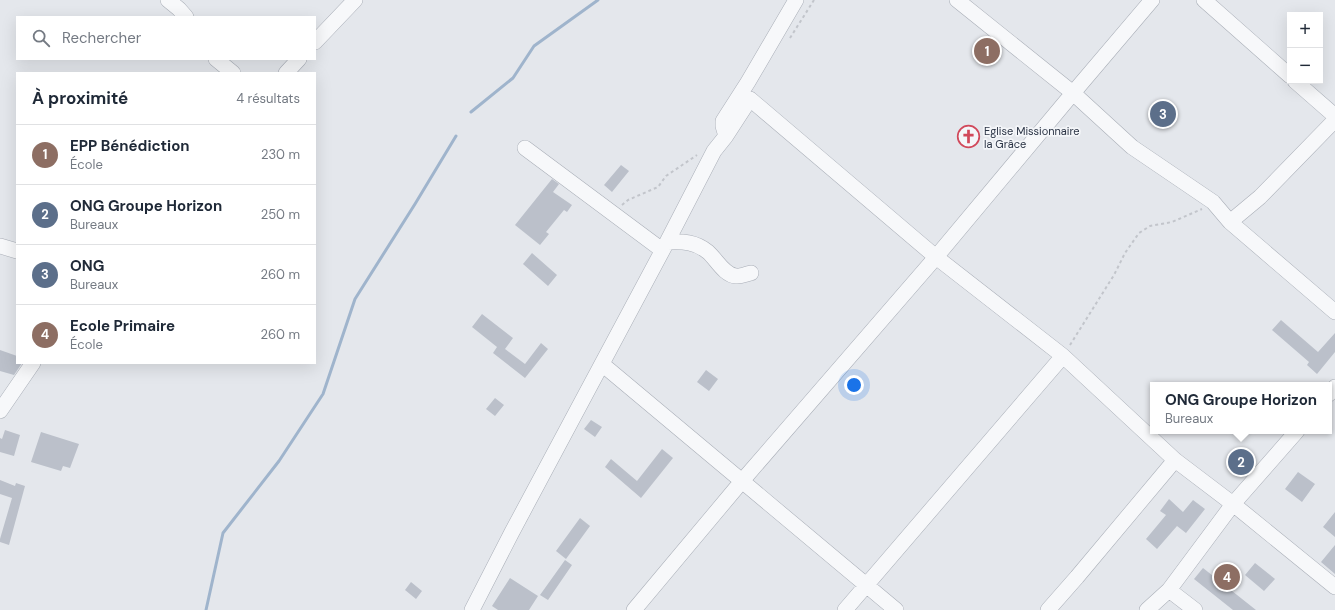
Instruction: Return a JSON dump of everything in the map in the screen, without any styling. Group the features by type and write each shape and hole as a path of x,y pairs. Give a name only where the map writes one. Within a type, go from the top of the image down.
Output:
{"street":[{"path":"168,0 185,16"},
{"path":"316,41 355,0"},
{"path":"726,136 723,121 748,82 796,0"},
{"path":"957,0 1073,93 1132,147 1213,202 1230,222 1335,312"},
{"path":"634,610 742,481 936,257 1152,0"},
{"path":"1204,0 1287,73"},
{"path":"217,60 224,67 233,72"},
{"path":"287,72 298,60"},
{"path":"1298,84 1335,116"},
{"path":"472,610 714,151 750,100 936,257 1063,356 1175,460 1233,504 1335,587"},
{"path":"1230,222 1260,197 1335,120"},
{"path":"525,148 611,213 665,246 684,241 693,243 708,252 728,273 737,277 751,273"},
{"path":"0,246 16,251"},
{"path":"845,610 1063,356"},
{"path":"0,411 32,364"},
{"path":"602,364 896,610"},
{"path":"1147,610 1168,590 1233,504 1294,434"},
{"path":"1048,610 1175,460"},
{"path":"1168,590 1195,610"}],"path":[{"path":"611,213 628,200 658,187 666,176 700,154 714,151"},
{"path":"1063,356 1114,275 1125,253 1139,233 1150,226 1172,222 1208,206 1213,202"}],"building":[{"path":"621,165 629,171 612,192 604,185"},
{"path":"552,179 559,184 553,192 572,205 567,212 564,210 546,232 549,234 540,245 515,225"},
{"path":"532,253 557,275 548,286 523,264"},
{"path":"482,314 513,338 505,349 525,364 541,343 548,349 525,378 493,353 497,347 472,327"},
{"path":"1281,320 1318,352 1335,333 1335,352 1317,374 1307,365 1309,362 1272,330"},
{"path":"0,350 16,356 16,364 21,364 14,375 0,371"},
{"path":"706,370 718,379 709,391 697,382"},
{"path":"495,398 504,405 495,416 486,409"},
{"path":"591,420 602,427 595,437 584,429"},
{"path":"5,430 20,435 14,456 0,452 0,438 2,439"},
{"path":"41,432 79,444 70,468 63,466 61,471 31,462"},
{"path":"662,449 673,458 641,498 605,467 611,459 637,481"},
{"path":"1298,472 1315,484 1302,502 1285,489"},
{"path":"0,480 15,486 16,483 25,486 9,545 0,542 0,539 12,498 0,494"},
{"path":"1169,499 1183,512 1193,500 1205,509 1186,533 1177,526 1157,549 1146,539 1166,515 1160,511"},
{"path":"1335,512 1335,537 1323,527"},
{"path":"580,518 590,526 566,559 556,551"},
{"path":"1335,545 1335,574 1321,562"},
{"path":"565,560 572,565 548,600 540,595"},
{"path":"1255,563 1275,579 1264,591 1245,575"},
{"path":"1203,568 1256,610 1233,610 1194,579"},
{"path":"510,578 538,596 529,610 498,610 492,606"},
{"path":"411,582 422,591 416,599 405,590"}],"waterway":[{"path":"471,112 513,78 534,46 598,0"},
{"path":"206,610 223,533 279,461 323,394 355,299 456,136"}],"place":[{"name":"EPP Bénédiction","path":"987,51"},
{"name":"ONG","path":"1163,114"},
{"name":"Eglise Missionnaire la Grâce","path":"969,137"},
{"name":"ONG Groupe Horizon","path":"1241,462"},
{"name":"Ecole Primaire","path":"1227,577"}]}
